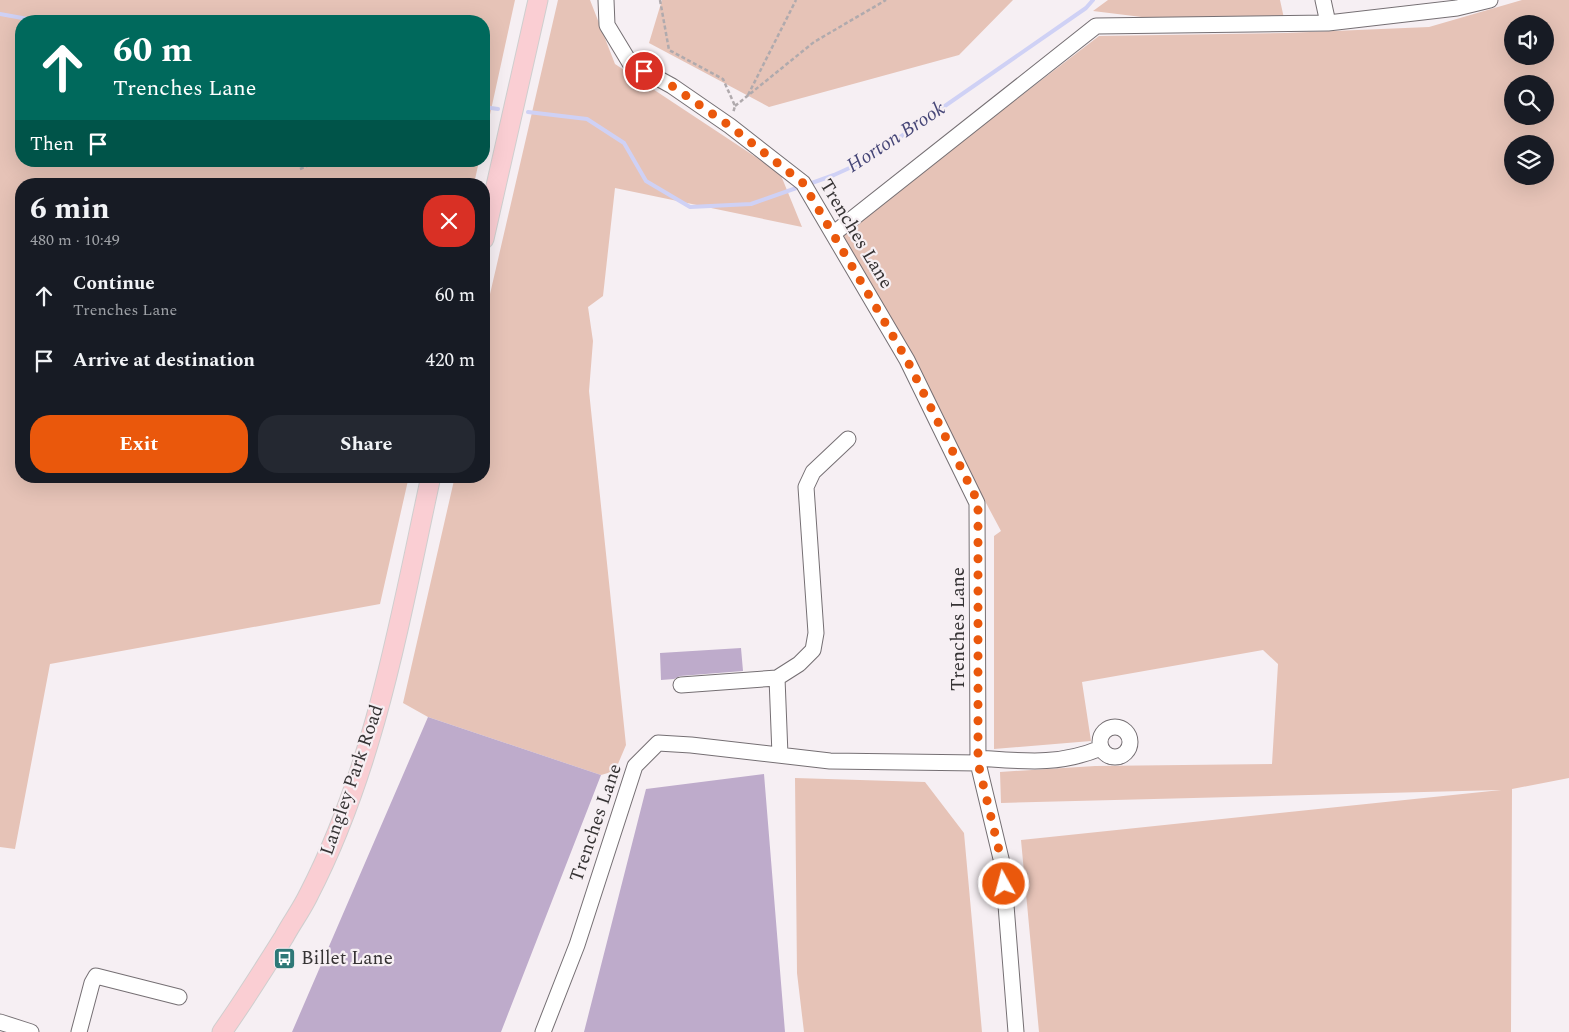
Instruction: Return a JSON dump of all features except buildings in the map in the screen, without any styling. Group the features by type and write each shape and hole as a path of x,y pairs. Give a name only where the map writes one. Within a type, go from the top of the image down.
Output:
{"main road":[{"path":"490,212 538,0"},
{"name":"Langley Park Road","path":"222,1032 251,992 309,894 341,822 372,732 398,630 430,483"}],"street":[{"name":"Trenches Lane","path":"542,1032 577,946 635,766 658,743 691,744 830,761 978,761 978,502 907,360 805,186 730,126 672,86 630,63 607,25 606,0"},
{"path":"1324,0 1328,23"},
{"path":"832,234 1096,26 1328,23 1457,8 1490,0"},
{"path":"681,685 777,678 799,664 813,650 816,633 806,487 813,472 848,439"},
{"path":"777,678 780,755"},
{"path":"1016,1032 1003,867 978,761 1051,762 1081,756 1101,748"},
{"path":"79,1032 92,983 96,976 179,996"},
{"path":"0,1022 31,1032"}],"path":[{"path":"660,0 669,50 723,79 735,106"},
{"path":"747,96 796,0"},
{"path":"730,126 735,106 747,96 814,42 886,0"},
{"path":"300,169 304,167"}],"shaded area":[{"path":"0,0 515,0 490,115 490,15 15,15 15,167 478,167 475,178 15,178 15,483 407,483 380,604 50,664 15,849 0,847"},
{"path":"558,0 590,0 615,64 780,173 802,227 615,188 603,296 588,307 593,341 589,391 626,745 615,771 601,775 428,717 403,703 453,483 490,483 490,294"},
{"path":"662,0 1013,0 959,55 769,107 649,43"},
{"path":"1108,0 1280,0 1285,23 1158,19 1093,11"},
{"path":"1522,0 1569,0 1569,778 1512,789 1511,1032 1039,1032 1021,840 1501,790 1001,803 1000,772 1095,766 1272,764 1278,664 1263,650 1082,682 1091,741 994,749 994,536 1001,531 842,233 1099,36 1286,33 1429,27"},
{"path":"795,778 925,782 964,833 982,1032 804,1032 797,973"}],"waterway":[{"name":"Horton Brook","path":"809,184 867,160 1086,8 1093,0"},
{"name":"Horton Brook","path":"0,14 15,17"},
{"name":"Horton Brook","path":"490,108 498,109"},
{"name":"Horton Brook","path":"528,112 587,119 624,143 646,181 690,207 751,204 802,186"}],"place":[{"name":"Billet Lane","path":"285,958"}],"route":[{"path":"644,71 672,86 730,126 803,183 907,360 978,502 978,763 1003,867 1004,884"}]}
